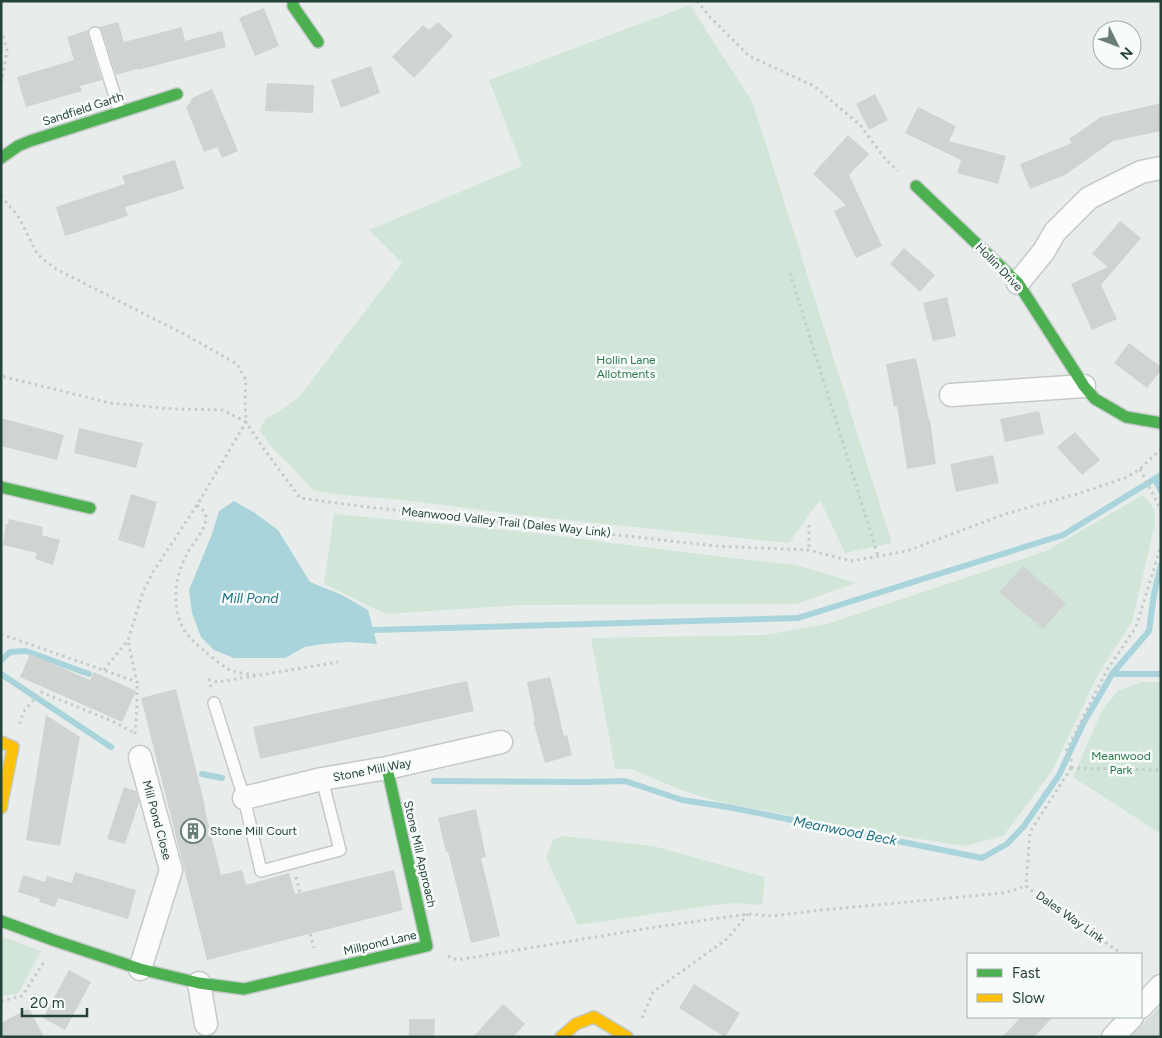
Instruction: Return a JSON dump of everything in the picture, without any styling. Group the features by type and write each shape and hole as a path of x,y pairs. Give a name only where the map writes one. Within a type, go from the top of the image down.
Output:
{"street":[{"path":"293,1 293,6 318,42"},
{"name":"Sandfield Garth","path":"1,158 18,146 30,141 176,94"},
{"path":"1018,283 1044,251 1055,232 1089,198 1141,172 1161,168"},
{"name":"Hollin Drive","path":"916,186 1018,283 1084,386 1095,399 1126,417 1161,423"},
{"path":"951,395 1084,386"},
{"path":"1,487 90,508"},
{"path":"1,742 13,747 1,808"},
{"name":"Stone Mill Way","path":"244,798 501,742"},
{"name":"Mill Pond Close","path":"140,757 171,870 140,969"},
{"name":"Stone Mill Approach","path":"387,768 427,946"},
{"name":"Millpond Lane","path":"1,921 140,969 199,983 244,989 427,946"},
{"path":"199,983 206,1024"},
{"path":"1142,1007 1161,986"},
{"path":"561,1037 576,1024 594,1017 627,1037"},
{"path":"1114,1037 1131,1018"}],"lane":[{"path":"95,33 120,112"},
{"path":"214,703 244,798 261,871 340,850 322,780"}],"path":[{"path":"697,1 710,17 749,56 814,86 860,126 886,160 916,186"},
{"path":"1,30 7,50 1,86"},
{"path":"1,196 18,216 38,255 56,269 184,334 237,364 246,380 246,422 197,505 153,572 143,592 128,640 104,670"},
{"path":"790,273 878,556"},
{"path":"1,376 110,403 174,410 223,410 246,422"},
{"name":"Meanwood Valley Trail (Dales Way Link)","path":"246,422 300,498 716,546 809,550 851,561 908,551 1005,514 1085,492 1125,478 1140,469 1161,448"},
{"path":"1140,469 1161,510"},
{"path":"197,505 204,510 206,518 202,530 186,555 178,580 175,595 180,622 193,640 213,658 232,670 255,675"},
{"path":"809,525 809,550"},
{"path":"1161,546 1136,627 1107,670 1065,753 1071,760 1071,768 1161,770"},
{"path":"1,634 137,682"},
{"path":"128,640 137,682 135,733 140,757"},
{"path":"209,680 218,682 338,662"},
{"path":"24,712 41,692 112,721 135,733"},
{"name":"Dales Way Link","path":"1071,768 1030,832 1026,886 1121,953"},
{"name":"Millpond Lane","path":"427,946 457,960 656,927 748,914 771,916 1004,893 1026,886"},
{"path":"642,1019 652,992 728,938 748,914"},
{"path":"1,1001 22,996 45,960 53,940"}],"shaded area":[{"path":"1161,1006 1161,1037 1129,1037"}],"green space":[{"name":"Hollin Lane Allotments","path":"690,5 753,103 892,543 845,553 820,500 789,543 314,491 273,449 259,430 266,418 299,397 402,263 369,230 522,166 489,80"},
{"path":"1143,495 1154,510 1155,522 1132,622 1096,678 1052,771 1003,836 964,846 882,833 720,802 684,791 631,769 615,769 591,638 765,635 827,624 1046,551"},
{"path":"334,514 527,532 796,565 856,583 796,604 520,605 386,614 324,584"},
{"name":"Meanwood Park","path":"1142,682 1161,682 1161,834 1073,777 1102,710 1119,690"},
{"path":"563,836 653,846 765,877 762,905 736,903 714,905 578,925 546,858 553,840"},
{"path":"1,936 41,951 18,994 1,996"}],"water":[{"name":"Mill Pond","path":"234,501 255,513 278,530 310,582 342,595 368,610 377,644 349,642 322,644 305,647 285,658 234,658 214,650 201,637 192,613 189,590 212,534 219,511"}],"building":[{"path":"264,8 279,46 255,56 239,18"},
{"path":"118,22 124,42 182,27 185,41 222,31 226,47 116,75 99,27"},
{"path":"438,22 453,36 414,78 392,57 423,25 429,30"},
{"path":"88,30 102,80 80,86 82,91 26,107 17,77 74,60 67,37"},
{"path":"371,66 380,93 341,108 331,80"},
{"path":"267,83 314,85 313,113 265,111"},
{"path":"212,89 238,151 222,158 217,147 204,152 186,107 192,98"},
{"path":"875,94 888,120 869,130 856,104"},
{"path":"1161,103 1161,131 1113,141 1065,175 1030,189 1020,164 1072,143 1069,139 1101,117"},
{"path":"918,107 956,126 949,141 1006,156 998,184 957,173 961,160 905,133"},
{"path":"848,135 869,154 849,175 882,246 856,258 834,211 846,205 813,174"},
{"path":"175,160 184,189 125,207 128,216 65,236 56,207 125,184 122,176"},
{"path":"1120,221 1141,238 1101,285 1117,319 1092,330 1071,284 1108,267 1092,254"},
{"path":"904,248 935,275 920,292 890,264"},
{"path":"947,297 956,336 933,341 923,303"},
{"path":"1129,343 1161,367 1161,370 1147,388 1114,363"},
{"path":"916,358 930,420 936,464 907,469 897,406 894,407 886,364"},
{"path":"1039,411 1044,434 1005,442 1000,419"},
{"path":"1,418 64,435 57,460 1,446"},
{"path":"79,428 143,443 136,468 74,453"},
{"path":"1075,432 1100,460 1082,475 1057,447"},
{"path":"993,455 999,483 956,492 950,464"},
{"path":"131,494 157,502 144,548 118,540"},
{"path":"9,519 43,527 42,535 60,540 53,565 35,559 37,553 3,545 6,524 8,524"},
{"path":"1023,566 1066,603 1043,629 999,592"},
{"path":"30,654 90,680 94,672 136,691 122,722 20,677"},
{"path":"550,677 564,736 567,735 572,755 545,763 533,721 535,721 527,682"},
{"path":"467,681 474,711 260,759 253,727"},
{"name":"Stone Mill Court","path":"176,689 221,875 242,870 246,885 289,873 295,894 394,870 403,910 207,960 141,698"},
{"path":"46,715 80,737 60,846 26,840"},
{"path":"124,787 136,791 139,802 125,844 107,839"},
{"path":"476,809 486,857 481,858 500,936 471,943 438,818"},
{"path":"75,872 136,890 128,919 58,898 55,907 39,902 40,899 18,892 23,875 45,882 47,876 72,883"},
{"path":"69,970 91,982 65,1030 43,1018"},
{"path":"694,984 740,1013 725,1037 679,1008"},
{"path":"503,1004 525,1024 513,1037 473,1037"},
{"path":"29,1008 44,1037 1,1037 1,1023"},
{"path":"1020,1018 1052,1018 1034,1037 1002,1037"},
{"path":"409,1019 435,1019 434,1037 409,1037"}],"waterway":[{"path":"373,630 798,618 1063,535 1161,475"},
{"path":"1155,479 1161,491"},
{"path":"1112,674 1149,631 1154,594 1161,565"},
{"path":"1,660 10,652 26,651 89,674"},
{"name":"Meanwood Beck","path":"1,674 111,747"},
{"name":"Meanwood Beck","path":"434,781 625,781 682,800 728,807 982,858 1007,844 1024,826 1059,775 1083,724 1112,674 1161,674"},
{"name":"Meanwood Beck","path":"202,774 222,778"}],"traffic: fast":[{"path":"293,1 293,6 318,42"},
{"path":"1,158 18,146 30,141 177,94"},
{"path":"916,186 1018,283 1084,386 1095,399 1126,417 1161,423"},
{"path":"1,487 90,508"},
{"path":"1,921 140,969 199,983 244,989 427,946 387,768"}],"traffic: slow":[{"path":"1,742 13,747 1,808"},
{"path":"561,1037 576,1024 594,1017 627,1037"}],"place":[{"name":"Stone Mill Court","path":"193,831"}]}
